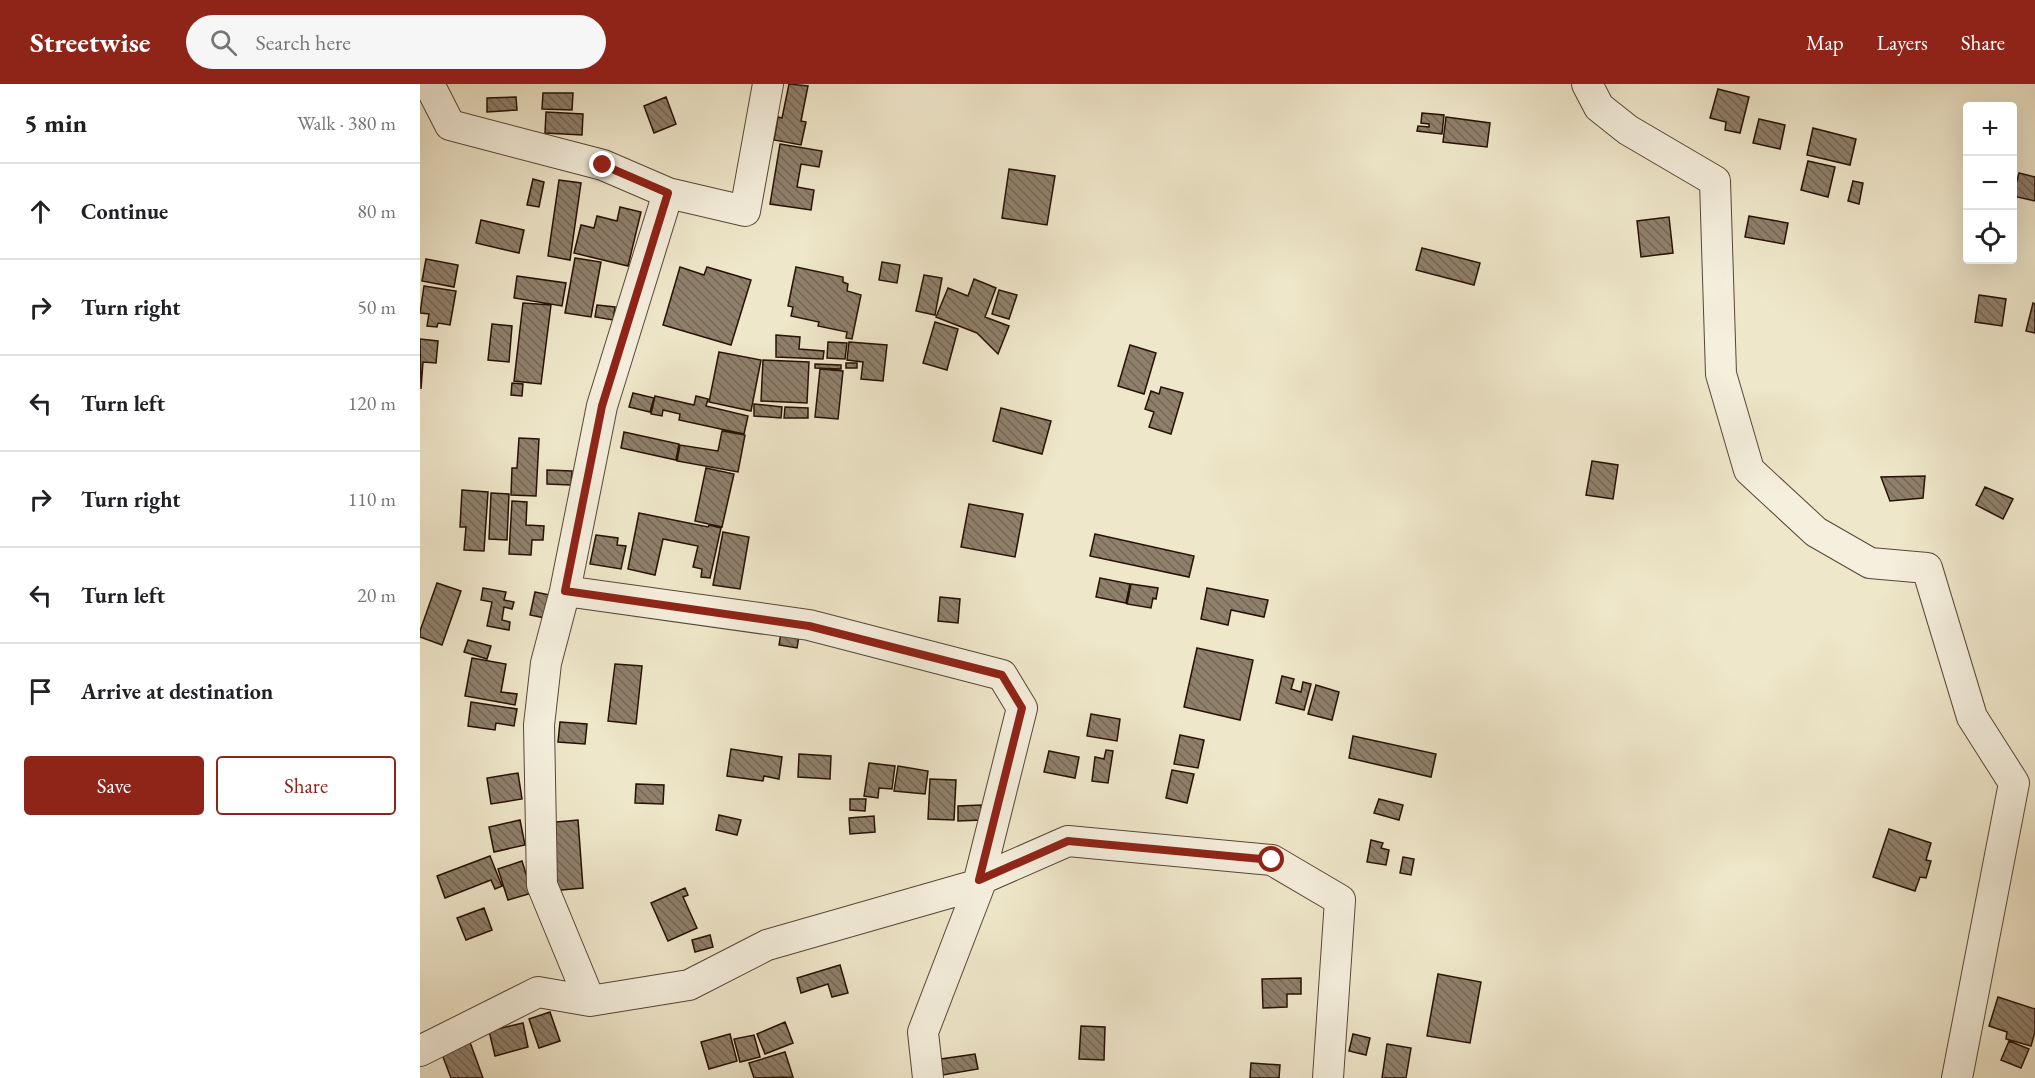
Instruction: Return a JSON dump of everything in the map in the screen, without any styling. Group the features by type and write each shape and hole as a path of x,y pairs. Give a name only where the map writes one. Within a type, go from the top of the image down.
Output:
{"street":[{"path":"429,84 450,125 603,165 668,193 745,211 768,84"},
{"path":"1587,84 1599,107 1628,130 1715,181 1721,374 1749,470 1815,532 1870,563 1927,568 1972,717 2014,783 1957,1078"},
{"path":"590,1001 542,885 539,725 546,663 565,591 602,406 668,193"},
{"path":"565,591 809,626 1002,675 1022,708 980,882 923,1032 928,1078"},
{"path":"420,1051 538,992 590,1001 689,985 768,945 980,882 1068,841 1272,860 1340,900 1328,1078"}],"building":[{"path":"789,84 808,86 801,121 806,122 801,145 774,140 778,117 782,118"},
{"path":"1718,89 1749,97 1740,133 1725,130 1726,122 1710,118"},
{"path":"543,93 573,93 572,110 542,109"},
{"path":"516,97 517,110 487,112 487,98"},
{"path":"666,97 676,124 654,133 644,106"},
{"path":"546,112 583,114 582,135 545,133"},
{"path":"1422,113 1444,115 1442,134 1417,131 1418,126 1429,127 1429,124 1421,123"},
{"path":"1446,117 1490,123 1487,147 1443,142"},
{"path":"1759,119 1785,125 1780,149 1753,143"},
{"path":"1813,128 1856,139 1850,165 1807,155"},
{"path":"780,144 822,151 819,167 801,164 797,187 814,190 811,210 770,204"},
{"path":"1808,161 1835,167 1828,197 1801,190"},
{"path":"1009,169 1055,176 1047,225 1002,218"},
{"path":"2019,173 2035,177 2035,201 2017,197"},
{"path":"533,179 544,182 539,207 527,205"},
{"path":"559,180 581,183 570,260 548,256"},
{"path":"1853,181 1863,183 1859,204 1848,201"},
{"path":"620,207 641,212 628,266 574,253 581,225 594,228 597,216 617,221"},
{"path":"1749,216 1788,223 1784,244 1745,237"},
{"path":"1669,217 1673,253 1641,257 1637,221"},
{"path":"481,220 524,230 519,253 476,243"},
{"path":"1422,248 1480,263 1474,285 1416,270"},
{"path":"575,258 601,262 591,317 565,313"},
{"path":"426,259 458,265 454,287 422,281"},
{"path":"882,262 900,265 897,283 879,280"},
{"path":"680,267 704,275 707,267 751,280 731,345 663,325"},
{"path":"796,267 843,277 843,282 848,284 847,291 861,295 852,339 846,338 847,332 818,326 819,322 791,316 793,307 788,306"},
{"path":"924,275 942,278 935,315 916,311"},
{"path":"517,276 566,283 562,306 514,298"},
{"path":"974,279 996,288 985,317 1009,326 998,354 977,333 936,317 948,288 968,296"},
{"path":"424,286 456,291 450,325 438,323 437,327 427,326 429,314 420,313"},
{"path":"999,290 1017,295 1009,319 992,314"},
{"path":"1979,295 2006,299 2002,326 1975,322"},
{"path":"523,303 551,305 541,384 514,381"},
{"path":"2033,303 2035,304 2035,333 2026,331"},
{"path":"597,305 615,307 613,320 595,317"},
{"path":"935,322 958,329 947,370 923,363"},
{"path":"492,324 512,326 509,362 488,360"},
{"path":"776,335 800,337 799,349 824,351 823,359 776,357"},
{"path":"420,339 438,341 436,363 423,362 421,389"},
{"path":"828,342 847,343 845,359 827,358"},
{"path":"849,342 887,345 883,381 861,379 863,362 847,360"},
{"path":"1130,345 1156,353 1144,394 1118,386"},
{"path":"719,352 761,360 751,411 709,402"},
{"path":"763,360 809,362 807,403 761,401"},
{"path":"846,363 857,363 857,368 846,368"},
{"path":"815,364 841,365 841,369 815,368"},
{"path":"820,369 843,371 838,419 815,417"},
{"path":"512,383 523,384 522,396 511,395"},
{"path":"1161,387 1183,393 1171,434 1149,427 1154,412 1145,409 1151,391 1159,394"},
{"path":"633,393 654,398 650,412 629,407"},
{"path":"655,396 694,405 696,396 708,399 706,406 748,416 744,434 679,420 680,414 663,410 662,416 651,414"},
{"path":"754,404 782,407 781,418 754,416"},
{"path":"785,407 808,408 808,418 784,418"},
{"path":"1001,408 1051,421 1042,454 993,441"},
{"path":"722,431 745,435 738,472 677,461 680,445 718,451"},
{"path":"624,432 679,444 676,460 621,448"},
{"path":"519,438 539,439 536,496 511,495 512,468 517,468"},
{"path":"1592,461 1618,465 1613,499 1586,495"},
{"path":"706,468 734,474 722,527 695,521"},
{"path":"547,470 572,471 571,485 547,484"},
{"path":"1925,476 1923,498 1890,501 1881,477"},
{"path":"1985,487 2013,499 2003,519 1976,505"},
{"path":"462,490 488,492 484,551 464,550 466,527 460,527"},
{"path":"491,493 509,494 507,540 489,539"},
{"path":"512,501 527,502 526,525 544,526 543,540 532,540 531,555 509,554"},
{"path":"969,504 1023,514 1015,557 961,547"},
{"path":"639,513 721,528 710,578 701,577 702,569 693,567 698,546 663,539 655,575 628,569"},
{"path":"723,532 749,537 740,589 713,585"},
{"path":"1095,534 1194,556 1189,577 1090,556"},
{"path":"596,535 618,538 617,545 626,546 621,569 590,564"},
{"path":"1100,578 1130,584 1126,603 1096,597"},
{"path":"437,583 461,591 442,645 420,637 420,631"},
{"path":"1131,584 1158,588 1151,608 1127,604"},
{"path":"483,588 506,592 504,600 514,602 512,609 504,607 502,620 510,622 509,630 487,626 492,602 481,600"},
{"path":"1207,588 1268,600 1264,617 1231,610 1228,625 1201,619"},
{"path":"535,592 550,595 545,618 530,615"},
{"path":"940,597 960,599 958,623 938,621"},
{"path":"781,633 799,636 797,648 779,645"},
{"path":"468,640 491,646 487,659 464,652"},
{"path":"1197,648 1253,660 1240,720 1184,707"},
{"path":"472,658 506,664 501,692 517,694 515,705 465,696"},
{"path":"615,664 642,666 636,724 608,721"},
{"path":"1282,676 1294,679 1291,689 1301,692 1303,682 1311,684 1304,710 1276,703"},
{"path":"1316,685 1339,692 1332,720 1308,714"},
{"path":"471,702 517,709 514,726 496,723 495,730 468,726"},
{"path":"1091,714 1120,719 1117,741 1087,736"},
{"path":"560,722 587,724 585,744 558,742"},
{"path":"1180,735 1204,740 1198,768 1174,764"},
{"path":"1353,736 1436,754 1431,777 1349,758"},
{"path":"731,749 782,757 779,779 764,776 763,781 727,776"},
{"path":"1106,750 1113,751 1108,783 1092,781 1095,757 1104,759"},
{"path":"1049,751 1079,757 1075,778 1044,772"},
{"path":"799,754 831,756 830,779 798,777"},
{"path":"869,763 895,766 892,789 879,788 878,798 864,796"},
{"path":"898,766 928,771 925,794 894,791"},
{"path":"1172,770 1194,774 1187,803 1166,798"},
{"path":"518,773 522,799 491,804 487,778"},
{"path":"930,779 956,780 954,820 928,819"},
{"path":"636,784 664,785 663,804 635,803"},
{"path":"850,799 866,799 865,811 850,810"},
{"path":"1379,799 1403,805 1399,820 1374,813"},
{"path":"981,805 982,820 958,821 958,806"},
{"path":"719,815 741,820 737,835 716,830"},
{"path":"874,816 875,832 850,834 849,818"},
{"path":"520,820 525,845 494,852 489,827"},
{"path":"578,820 583,888 551,891 546,823"},
{"path":"1889,829 1931,843 1926,860 1931,861 1926,878 1920,877 1915,891 1873,877"},
{"path":"1371,840 1383,843 1381,848 1389,850 1386,865 1367,862"},
{"path":"490,856 502,886 495,889 491,880 445,898 437,876"},
{"path":"1403,857 1414,859 1411,875 1400,873"},
{"path":"522,861 532,893 508,900 498,869"},
{"path":"685,888 688,895 683,897 697,928 668,941 651,903"},
{"path":"484,908 492,930 466,940 457,918"},
{"path":"710,935 713,947 695,952 692,940"},
{"path":"840,965 848,993 832,997 828,984 801,993 797,978"},
{"path":"1438,974 1481,982 1470,1043 1427,1036"},
{"path":"1301,978 1301,994 1287,994 1287,1007 1263,1008 1262,979"},
{"path":"1998,997 2035,1009 2035,1032 2031,1046 2006,1039 2007,1032 1989,1026"},
{"path":"550,1012 560,1041 539,1048 529,1019"},
{"path":"785,1022 793,1043 765,1054 757,1034"},
{"path":"523,1023 528,1047 495,1056 489,1031"},
{"path":"1081,1026 1105,1027 1104,1060 1079,1059"},
{"path":"467,1034 483,1078 451,1078 438,1044"},
{"path":"730,1034 737,1061 709,1069 701,1042"},
{"path":"1353,1034 1370,1038 1366,1055 1349,1051"},
{"path":"754,1035 760,1057 740,1062 734,1039"},
{"path":"2009,1041 2029,1049 2021,1068 2001,1060"},
{"path":"1387,1044 1411,1048 1406,1078 1382,1078"},
{"path":"785,1052 793,1077 754,1078 749,1063"},
{"path":"975,1054 978,1069 943,1075 941,1059"},
{"path":"1251,1063 1280,1065 1279,1078 1250,1078"}],"route":[{"path":"603,165 668,193 602,406 565,591 809,626 1002,675 1022,708 979,880 1068,841 1272,860"}]}
